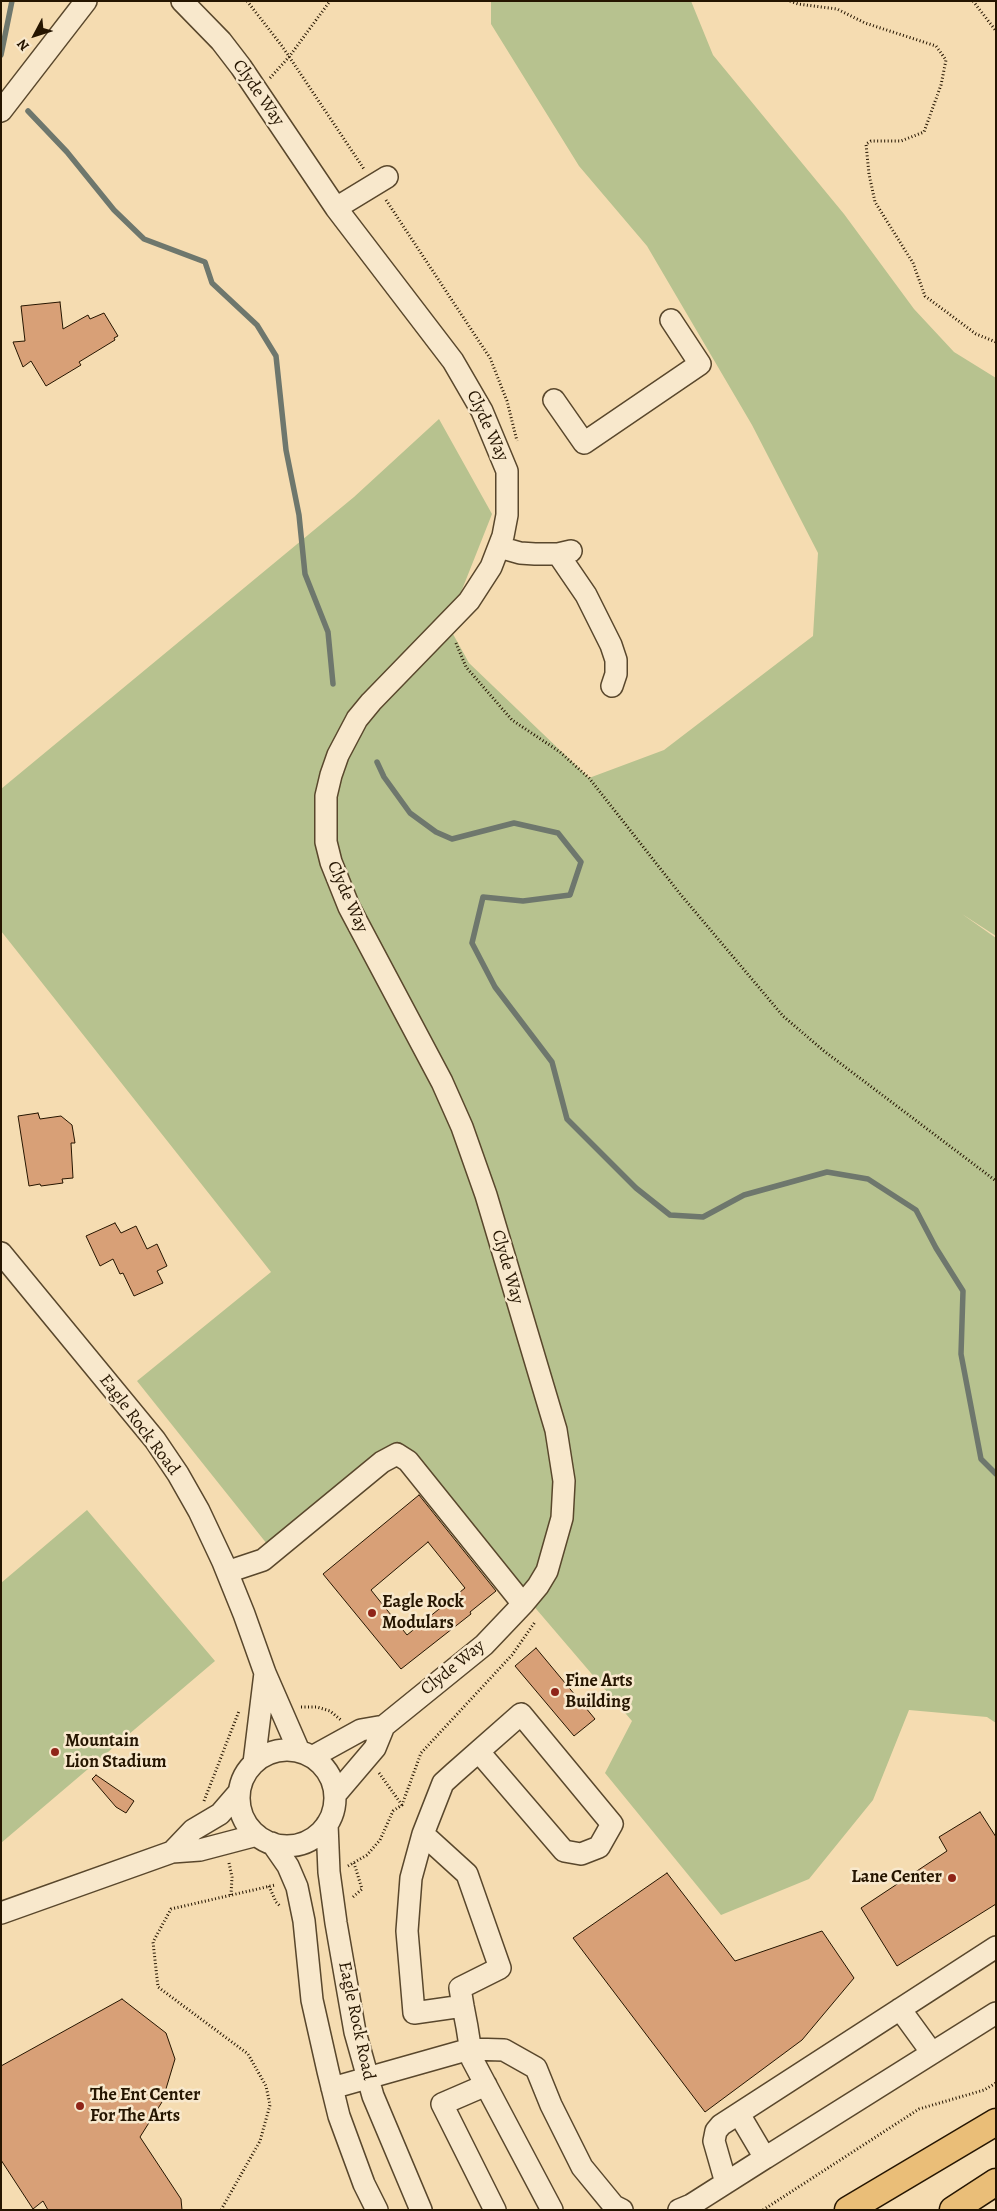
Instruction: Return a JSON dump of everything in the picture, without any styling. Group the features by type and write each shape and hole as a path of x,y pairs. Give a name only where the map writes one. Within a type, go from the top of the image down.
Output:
{"main road":[{"path":"848,2210 996,2122"},
{"path":"953,2210 996,2182"}],"street":[{"path":"1,111 86,1"},
{"name":"Clyde Way","path":"182,1 221,41 259,91 305,164 336,208 453,361 482,411 507,471 507,515 499,547 482,585 448,625 371,702 348,734 331,775 326,796 326,842 330,862 349,907 422,1043 462,1127 486,1195 556,1430 564,1481 562,1518 547,1571 532,1610 484,1645 384,1726"},
{"path":"336,208 387,177"},
{"path":"554,400 584,443 700,364 671,320"},
{"path":"499,547 520,552 565,553 611,645 616,660 616,674 612,686"},
{"name":"Eagle Rock Road","path":"1,1253 155,1440 178,1474 199,1511 227,1572 265,1673 305,1754 324,1767 332,1780 335,1795 334,1810 327,1824 329,1872 355,2032 373,2096 421,2210"},
{"path":"227,1572 263,1560 382,1462 397,1454 408,1461 532,1610"},
{"name":"Eagle Rock Road","path":"265,1673 254,1763 244,1776 239,1792 240,1808 246,1823 265,1839 288,1866 294,1880 304,1921 312,2000 339,2116 364,2184 377,2210"},
{"path":"463,2006 414,2013 407,1931 411,1878 423,1834 443,1783 521,1714 612,1824 599,1847 581,1854 564,1851 479,1752"},
{"path":"254,1763 267,1754 284,1750 305,1754 361,1730 384,1726"},
{"path":"335,1795 375,1748 384,1726"},
{"path":"172,1852 194,1830 220,1814 239,1792"},
{"path":"1,1913 172,1852 200,1850 225,1843 265,1839 288,1846 304,1843 317,1835 327,1824"},
{"path":"423,1834 467,1874 500,1968 460,1988 472,2059 552,2210"},
{"path":"726,2183 715,2150 716,2131 739,2114 996,1947"},
{"path":"900,2009 932,2053"},
{"path":"679,2210 691,2205 996,2013"},
{"path":"332,2088 470,2049 504,2050 536,2068 551,2105 582,2167 614,2206 622,2210"},
{"path":"486,2085 442,2104 495,2210"},
{"path":"739,2114 766,2158"}],"path":[{"path":"259,91 289,57 330,1"},
{"path":"790,1 837,10 865,23 936,46 946,60 941,85 924,132 901,141 872,141 866,144 870,174 875,202 913,263 925,296 976,334 996,342"},
{"path":"973,1 996,30"},
{"path":"448,625 466,667 512,720 560,752 589,778 681,895 783,1016 824,1051 996,1181"},
{"path":"344,1869 368,1855 380,1840 392,1811 402,1805 422,1753 512,1655 532,1610"},
{"path":"294,1708 305,1706 317,1707 330,1711 345,1723"},
{"path":"202,1804 241,1708"},
{"path":"374,1765 402,1805"},
{"path":"225,1843 232,1877 231,1895"},
{"path":"354,1863 362,1890"},
{"path":"221,2210 260,2141 270,2104 266,2086 248,2054 158,1987 153,1942 171,1909 294,1880"},
{"path":"763,2210 919,2109 984,2090 996,2082"}],"green space":[{"path":"491,1 691,1 713,55 844,214 914,309 954,352 996,378 996,936 962,914 996,938 996,1723 987,1717 909,1710 873,1800 809,1879 721,1915 605,1773 632,1721 407,1458 275,1554 137,1381 271,1272 1,931 1,789 354,497 439,419 492,514 448,625 469,663 589,778 664,750 813,636 818,553 752,425 647,246 579,166 491,24"},
{"name":"Mountain Lion Stadium","path":"87,1510 215,1661 1,1843 1,1583"}],"building":[{"path":"60,302 63,329 88,315 90,319 104,313 118,336 114,338 115,340 79,362 81,365 46,386 31,361 23,367 13,342 25,341 21,306"},
{"path":"38,1113 40,1119 61,1116 72,1125 75,1143 71,1143 73,1178 62,1179 63,1183 29,1186 18,1116"},
{"path":"115,1223 121,1233 136,1226 147,1249 157,1244 167,1266 157,1271 163,1283 134,1296 123,1273 120,1274 113,1259 100,1266 86,1236"},
{"path":"419,1495 496,1591 470,1612 471,1614 401,1669 323,1574","holes":["428,1542 465,1588 407,1635 371,1590"]},
{"name":"Fine Arts Building","path":"536,1648 595,1719 574,1736 515,1666"},
{"path":"96,1775 134,1801 126,1813 116,1807 92,1779"},
{"name":"Lane Center","path":"980,1812 996,1837 996,1904 897,1966 861,1908 947,1851 939,1837"},
{"path":"667,1873 735,1961 822,1931 854,1978 802,2040 705,2112 573,1938"},
{"name":"The Ent Center For The Arts","path":"122,1999 166,2033 175,2059 162,2102 140,2137 181,2199 182,2210 48,2210 43,2201 33,2209 1,2160 1,2066"}],"waterway":[{"path":"1,55 12,1"},
{"path":"28,111 67,152 114,210 144,239 205,262 212,283 257,325 276,356 286,450 299,515 305,574 328,632 333,684"},
{"path":"377,762 384,777 410,813 436,832 452,839 514,823 558,833 581,862 570,895 523,901 483,897 472,943 495,987 552,1062 567,1119 636,1188 670,1215 703,1217 744,1195 827,1172 868,1179 916,1210 936,1248 963,1291 961,1354 981,1459 996,1474"}],"place":[{"name":"Eagle Rock Modulars","path":"372,1613"},
{"name":"Fine Arts Building","path":"555,1692"},
{"name":"Mountain Lion Stadium","path":"55,1752"},
{"name":"Lane Center","path":"952,1878"},
{"name":"The Ent Center For The Arts","path":"80,2106"}]}
